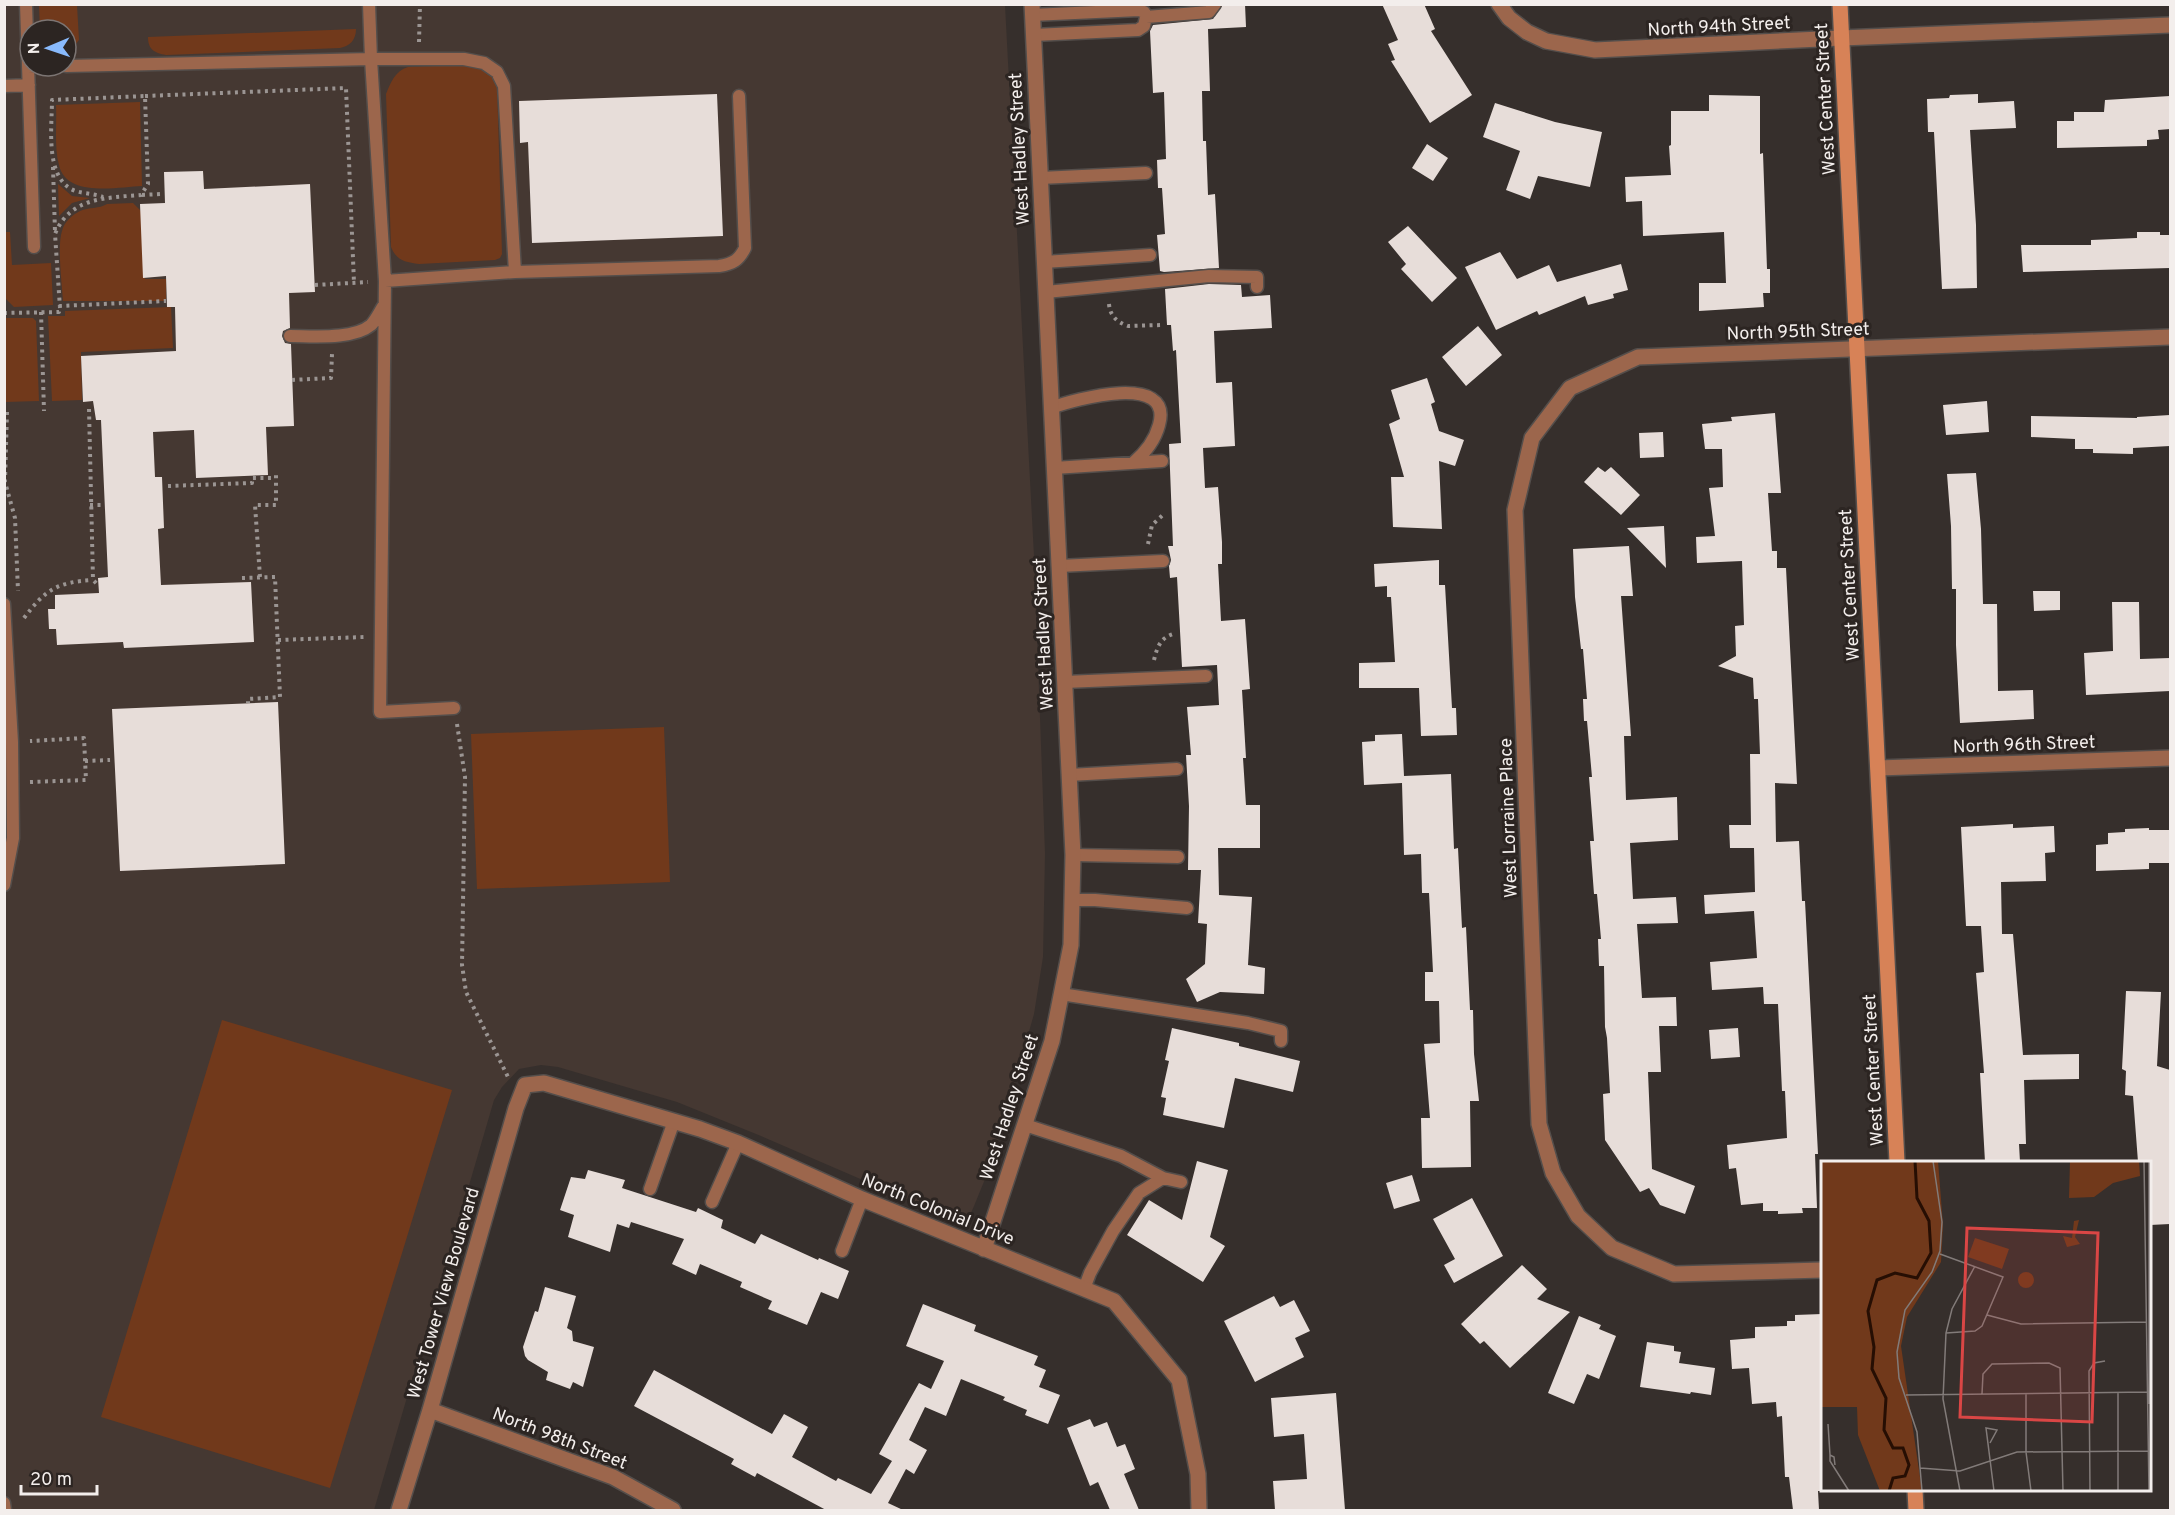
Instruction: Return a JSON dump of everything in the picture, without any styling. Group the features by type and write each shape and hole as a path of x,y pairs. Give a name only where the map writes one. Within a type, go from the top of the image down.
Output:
{"street":[{"name":"North 94th Street","path":"1499,4 1509,18 1527,32 1546,41 1595,51 1841,38 2170,25"},
{"name":"West Center Street","path":"1840,4 1897,1161"},
{"name":"West Hadley Street","path":"984,1250 1052,1041 1071,945 1073,855 1032,10"},
{"name":"North 95th Street","path":"1515,510 1532,438 1570,388 1638,357 2170,337"},
{"name":"West Lorraine Place","path":"1515,510 1539,1124 1553,1173 1578,1216 1612,1248 1674,1274 1821,1269"},
{"name":"North 96th Street","path":"1878,768 2170,758"},
{"name":"North Colonial Drive","path":"525,1086 544,1083 674,1121 738,1143 862,1199 1114,1301 1179,1380 1197,1474 1199,1510"},
{"name":"West Tower View Boulevard","path":"399,1510 430,1410 516,1108 525,1086"},
{"name":"North 98th Street","path":"430,1410 613,1476 673,1510"},
{"path":"1915,1491 1916,1510"}],"lane":[{"path":"369,4 385,281 380,712 454,708"},
{"path":"1146,17 1209,12 1215,4"},
{"path":"1032,10 1139,10 1144,12 1146,17 1144,26 1138,30 1034,35"},
{"path":"78,66 371,59 464,59 484,63 497,72 504,86 515,272"},
{"path":"29,78 34,247"},
{"path":"4,86 29,85"},
{"path":"385,281 515,272 730,264 740,258 745,248 739,96"},
{"path":"1040,178 1146,173"},
{"path":"1044,261 1150,255"},
{"path":"1046,292 1209,276 1257,277 1257,287"},
{"path":"290,336 339,335 357,332 371,324 385,304"},
{"path":"1051,408 1101,395 1145,394 1153,399 1160,407 1161,418 1143,455 1133,463"},
{"path":"1054,468 1162,461"},
{"path":"1059,566 1163,561"},
{"path":"4,604 12,742 13,838 4,885"},
{"path":"1065,682 1206,676"},
{"path":"1069,775 1177,769"},
{"path":"1073,855 1179,857"},
{"path":"1072,900 1187,908"},
{"path":"1061,994 1281,1030 1281,1041"},
{"path":"650,1189 674,1121"},
{"path":"1025,1125 1121,1156 1163,1178 1181,1182"},
{"path":"712,1202 738,1143"},
{"path":"1084,1289 1113,1231 1139,1193 1163,1178"},
{"path":"842,1251 862,1199"},
{"path":"4,1503 5,1510"}],"path":[{"path":"419,60 420,4"},
{"path":"60,308 52,100 346,88 354,282"},
{"path":"141,195 148,184 145,96"},
{"path":"53,161 58,177 72,189 103,197"},
{"path":"56,234 60,223 75,207 103,197 161,194"},
{"path":"315,285 385,281"},
{"path":"1108,285 1110,310 1118,321 1128,326 1162,325"},
{"path":"6,312 59,312 60,306 166,302"},
{"path":"41,312 44,411"},
{"path":"292,380 331,378 330,361 339,335"},
{"path":"89,409 93,580 99,586"},
{"path":"7,412 4,482 15,518 18,593"},
{"path":"168,486 252,483 252,478 275,476 276,505 255,505 260,577"},
{"path":"90,505 105,505"},
{"path":"1148,562 1149,533 1152,525 1164,514"},
{"path":"242,578 274,577 278,640 280,697 248,699 248,703"},
{"path":"19,625 39,598 53,588 70,581 93,580"},
{"path":"19,612 19,619"},
{"path":"1153,678 1154,661 1160,643 1165,636 1173,634"},
{"path":"278,640 380,637"},
{"path":"454,708 465,777 462,965 466,992 508,1078 525,1086"},
{"path":"27,751 27,741 84,738 86,780 28,782 28,771"},
{"path":"85,761 110,760"}],"shaded area":[{"path":"5,5 1005,5 1034,556 1045,853 1043,957 1034,1014 992,1162 970,1215 961,1219 953,1219 677,1102 558,1067 541,1065 519,1069 502,1087 494,1100 374,1510 5,1510"},
{"path":"39,5 77,5 78,18 40,18"},
{"path":"356,29 352,42 340,48 166,55 153,50 149,45 148,37"},
{"path":"465,65 484,70 497,84 502,254 495,260 419,264 406,261 399,258 391,247 386,94 397,74 408,67"},
{"path":"140,102 142,186 94,188 72,182 64,175 59,165 57,151 56,105"},
{"path":"58,184 72,196 90,198 72,203 59,216"},
{"path":"133,203 142,212 145,279 166,279 166,301 63,301 60,246 66,222 83,210 107,204"},
{"path":"5,232 10,232 12,265 51,263 53,305 14,307 5,298"},
{"path":"171,307 173,348 81,352 82,400 52,401 48,316 65,316 65,311"},
{"path":"5,318 33,318 36,321 39,401 5,402"},
{"path":"664,727 670,882 477,889 471,734"},
{"path":"222,1020 452,1090 330,1488 101,1417"}],"building":[{"path":"1223,4 1245,4 1246,27 1208,29 1210,91 1202,91 1203,141 1206,141 1208,195 1215,194 1219,268 1164,272 1160,271 1157,235 1165,234 1162,188 1158,188 1157,160 1166,159 1164,92 1153,93 1150,31 1153,25 1213,19"},
{"path":"1382,4 1424,4 1435,29 1431,31 1472,95 1430,123 1391,61 1395,60 1388,44 1398,40"},
{"path":"717,94 723,236 532,243 528,142 520,143 519,101"},
{"path":"1978,94 1978,103 2014,101 2016,128 1970,130 1977,288 1942,289 1934,132 1928,132 1927,99"},
{"path":"1709,95 1760,96 1760,154 1763,153 1767,269 1770,269 1770,293 1763,293 1764,307 1699,311 1699,283 1726,283 1724,232 1643,236 1642,201 1626,202 1625,177 1671,175 1669,146 1671,145 1671,111 1709,111"},
{"path":"2170,96 2170,129 2158,130 2159,139 2147,140 2147,146 2057,148 2057,121 2074,121 2074,112 2104,112 2105,100"},
{"path":"1495,103 1555,122 1602,132 1590,187 1538,176 1530,199 1506,190 1520,151 1483,137"},
{"path":"1427,144 1448,158 1433,181 1412,168"},
{"path":"203,171 204,189 310,184 315,292 289,293 290,328 283,331 282,336 285,343 291,344 294,426 266,427 268,475 196,478 194,430 153,432 155,477 162,477 164,528 158,529 161,585 251,582 254,642 124,648 123,642 57,645 56,629 49,629 48,609 55,609 55,595 99,593 98,578 108,577 101,420 96,420 93,401 83,402 81,356 176,351 175,307 167,307 166,276 143,278 140,204 165,203 164,172"},
{"path":"1408,226 1457,278 1432,302 1401,269 1406,264 1388,242"},
{"path":"2137,232 2160,232 2160,235 2170,235 2170,268 2023,272 2021,245 2091,245 2091,240 2137,238"},
{"path":"1500,252 1517,279 1549,265 1557,282 1621,264 1628,290 1613,294 1614,298 1588,305 1585,296 1539,315 1537,311 1496,330 1465,267"},
{"path":"1209,284 1241,285 1242,297 1270,295 1272,328 1214,331 1216,383 1232,382 1235,446 1203,448 1205,488 1218,487 1222,542 1222,564 1218,564 1221,621 1245,619 1250,689 1242,690 1246,805 1260,805 1260,848 1218,848 1219,895 1252,897 1248,965 1265,968 1264,994 1220,992 1197,1002 1186,979 1205,964 1207,924 1198,923 1201,870 1188,870 1189,806 1186,755 1191,755 1187,707 1219,705 1217,665 1182,667 1177,577 1170,578 1171,560 1168,546 1173,546 1169,444 1181,443 1176,350 1173,351 1171,325 1167,325 1165,289"},
{"path":"1478,326 1502,355 1466,386 1442,357"},
{"path":"1427,378 1435,402 1431,404 1439,431 1464,440 1455,466 1439,461 1442,529 1393,527 1391,477 1404,477 1389,424 1400,419 1391,390"},
{"path":"1987,401 1989,432 1946,435 1943,405"},
{"path":"1775,413 1781,493 1768,493 1772,551 1777,551 1777,568 1786,568 1797,784 1775,783 1776,842 1799,841 1802,901 1805,901 1818,1154 1815,1154 1817,1208 1802,1208 1803,1213 1778,1214 1778,1211 1763,1211 1763,1203 1741,1205 1736,1168 1729,1169 1727,1145 1787,1138 1785,1091 1782,1091 1778,1004 1764,1004 1763,987 1712,990 1710,962 1757,958 1754,911 1705,914 1704,895 1755,892 1754,848 1730,848 1729,825 1751,825 1750,754 1760,754 1758,699 1754,699 1753,678 1718,666 1736,656 1735,626 1744,625 1742,561 1697,563 1696,537 1715,536 1709,488 1723,487 1722,449 1705,449 1702,424 1732,421 1731,417"},
{"path":"2170,415 2170,446 2133,448 2133,454 2093,453 2093,449 2075,449 2075,439 2031,437 2031,416 2137,418"},
{"path":"1663,432 1664,457 1640,458 1639,433"},
{"path":"1598,467 1605,472 1611,467 1640,495 1621,515 1584,482"},
{"path":"1976,473 1981,529 1983,604 1997,604 1998,691 2033,690 2034,719 1960,723 1956,589 1952,589 1947,474"},
{"path":"1664,526 1666,568 1627,528"},
{"path":"1629,546 1633,596 1621,596 1631,736 1624,736 1626,800 1677,797 1678,840 1630,843 1633,899 1676,897 1678,923 1637,924 1642,998 1676,997 1677,1026 1659,1026 1661,1072 1648,1072 1652,1169 1695,1186 1685,1214 1660,1205 1649,1188 1640,1192 1605,1140 1603,1094 1610,1093 1605,1027 1604,966 1599,966 1598,939 1601,939 1597,894 1594,894 1590,841 1594,841 1589,777 1592,777 1587,721 1584,721 1583,699 1587,699 1583,649 1581,649 1575,597 1573,549"},
{"path":"1439,560 1439,585 1445,585 1452,708 1456,708 1457,735 1421,736 1419,688 1359,688 1359,663 1395,662 1391,597 1387,597 1387,586 1375,587 1374,564"},
{"path":"2033,591 2060,591 2060,610 2034,611"},
{"path":"2112,602 2139,602 2140,659 2170,658 2170,691 2086,695 2084,653 2113,651"},
{"path":"278,702 285,864 120,871 112,709"},
{"path":"1402,734 1404,776 1451,774 1454,849 1458,848 1462,928 1466,927 1470,1010 1473,1010 1474,1054 1479,1101 1470,1101 1471,1167 1422,1168 1421,1118 1430,1118 1424,1044 1440,1043 1439,1001 1425,1001 1425,972 1433,972 1429,893 1422,893 1421,854 1404,855 1402,783 1364,785 1362,742 1375,741 1375,735"},
{"path":"2013,824 2013,828 2054,826 2055,852 2045,853 2046,881 2001,882 2002,934 2013,934 2023,1055 2079,1054 2079,1079 2024,1080 2026,1144 2019,1144 2020,1161 1985,1161 1980,1073 1984,1073 1976,973 1984,972 1981,926 1966,926 1961,827"},
{"path":"2149,828 2149,830 2170,830 2170,863 2149,863 2149,869 2096,871 2096,845 2108,844 2108,833 2125,832 2125,829"},
{"path":"2126,991 2161,992 2157,1066 2170,1070 2170,1224 2151,1225 2151,1161 2138,1161 2133,1096 2125,1095 2126,1071 2122,1069"},
{"path":"1172,1028 1239,1043 1239,1046 1300,1061 1293,1092 1235,1078 1224,1128 1163,1115 1166,1098 1161,1097 1169,1061 1165,1060"},
{"path":"1738,1028 1740,1057 1711,1059 1709,1030"},
{"path":"1197,1161 1228,1170 1210,1237 1225,1246 1203,1282 1127,1235 1149,1200 1182,1220"},
{"path":"588,1170 625,1180 622,1188 696,1212 698,1208 723,1220 721,1228 755,1244 761,1234 818,1260 819,1258 849,1271 838,1299 821,1292 807,1325 768,1309 772,1301 740,1287 742,1282 700,1264 696,1275 672,1264 684,1239 631,1222 629,1228 617,1224 610,1252 568,1237 574,1215 560,1210 571,1177 585,1179"},
{"path":"1412,1175 1420,1201 1394,1209 1386,1183"},
{"path":"1472,1198 1503,1256 1454,1283 1444,1265 1455,1259 1433,1219"},
{"path":"1522,1265 1547,1289 1537,1299 1570,1312 1510,1368 1484,1341 1480,1344 1461,1324"},
{"path":"545,1287 576,1296 567,1328 572,1331 573,1341 594,1347 583,1387 573,1382 570,1389 546,1380 548,1372 525,1356 523,1347 535,1311 538,1312"},
{"path":"1274,1296 1280,1307 1294,1300 1310,1331 1295,1338 1304,1357 1255,1382 1224,1321"},
{"path":"923,1304 976,1325 974,1331 1038,1356 1034,1365 1046,1370 1039,1387 1060,1395 1048,1424 1025,1415 1027,1410 1003,1400 1005,1397 961,1379 946,1416 925,1407 909,1440 927,1450 914,1474 906,1469 888,1503 903,1510 826,1510 757,1473 755,1477 731,1464 734,1459 634,1406 654,1370 772,1434 784,1414 808,1427 792,1457 836,1481 838,1478 871,1494 892,1461 879,1454 919,1383 931,1389 944,1361 906,1346"},
{"path":"1821,1314 1821,1491 1818,1491 1819,1510 1793,1510 1789,1477 1785,1477 1782,1416 1777,1417 1776,1402 1752,1404 1749,1368 1732,1369 1730,1340 1755,1338 1755,1327 1787,1326 1787,1321 1795,1321 1795,1315"},
{"path":"1579,1316 1601,1325 1599,1329 1616,1336 1599,1379 1587,1374 1574,1404 1548,1393"},
{"path":"1647,1342 1674,1346 1674,1351 1681,1352 1679,1363 1715,1368 1711,1395 1640,1387"},
{"path":"1336,1393 1345,1510 1275,1510 1273,1481 1307,1479 1304,1434 1274,1437 1271,1398"},
{"path":"1090,1419 1094,1427 1107,1422 1117,1447 1125,1444 1135,1469 1124,1474 1139,1510 1110,1510 1098,1482 1090,1486 1067,1428"}]}
